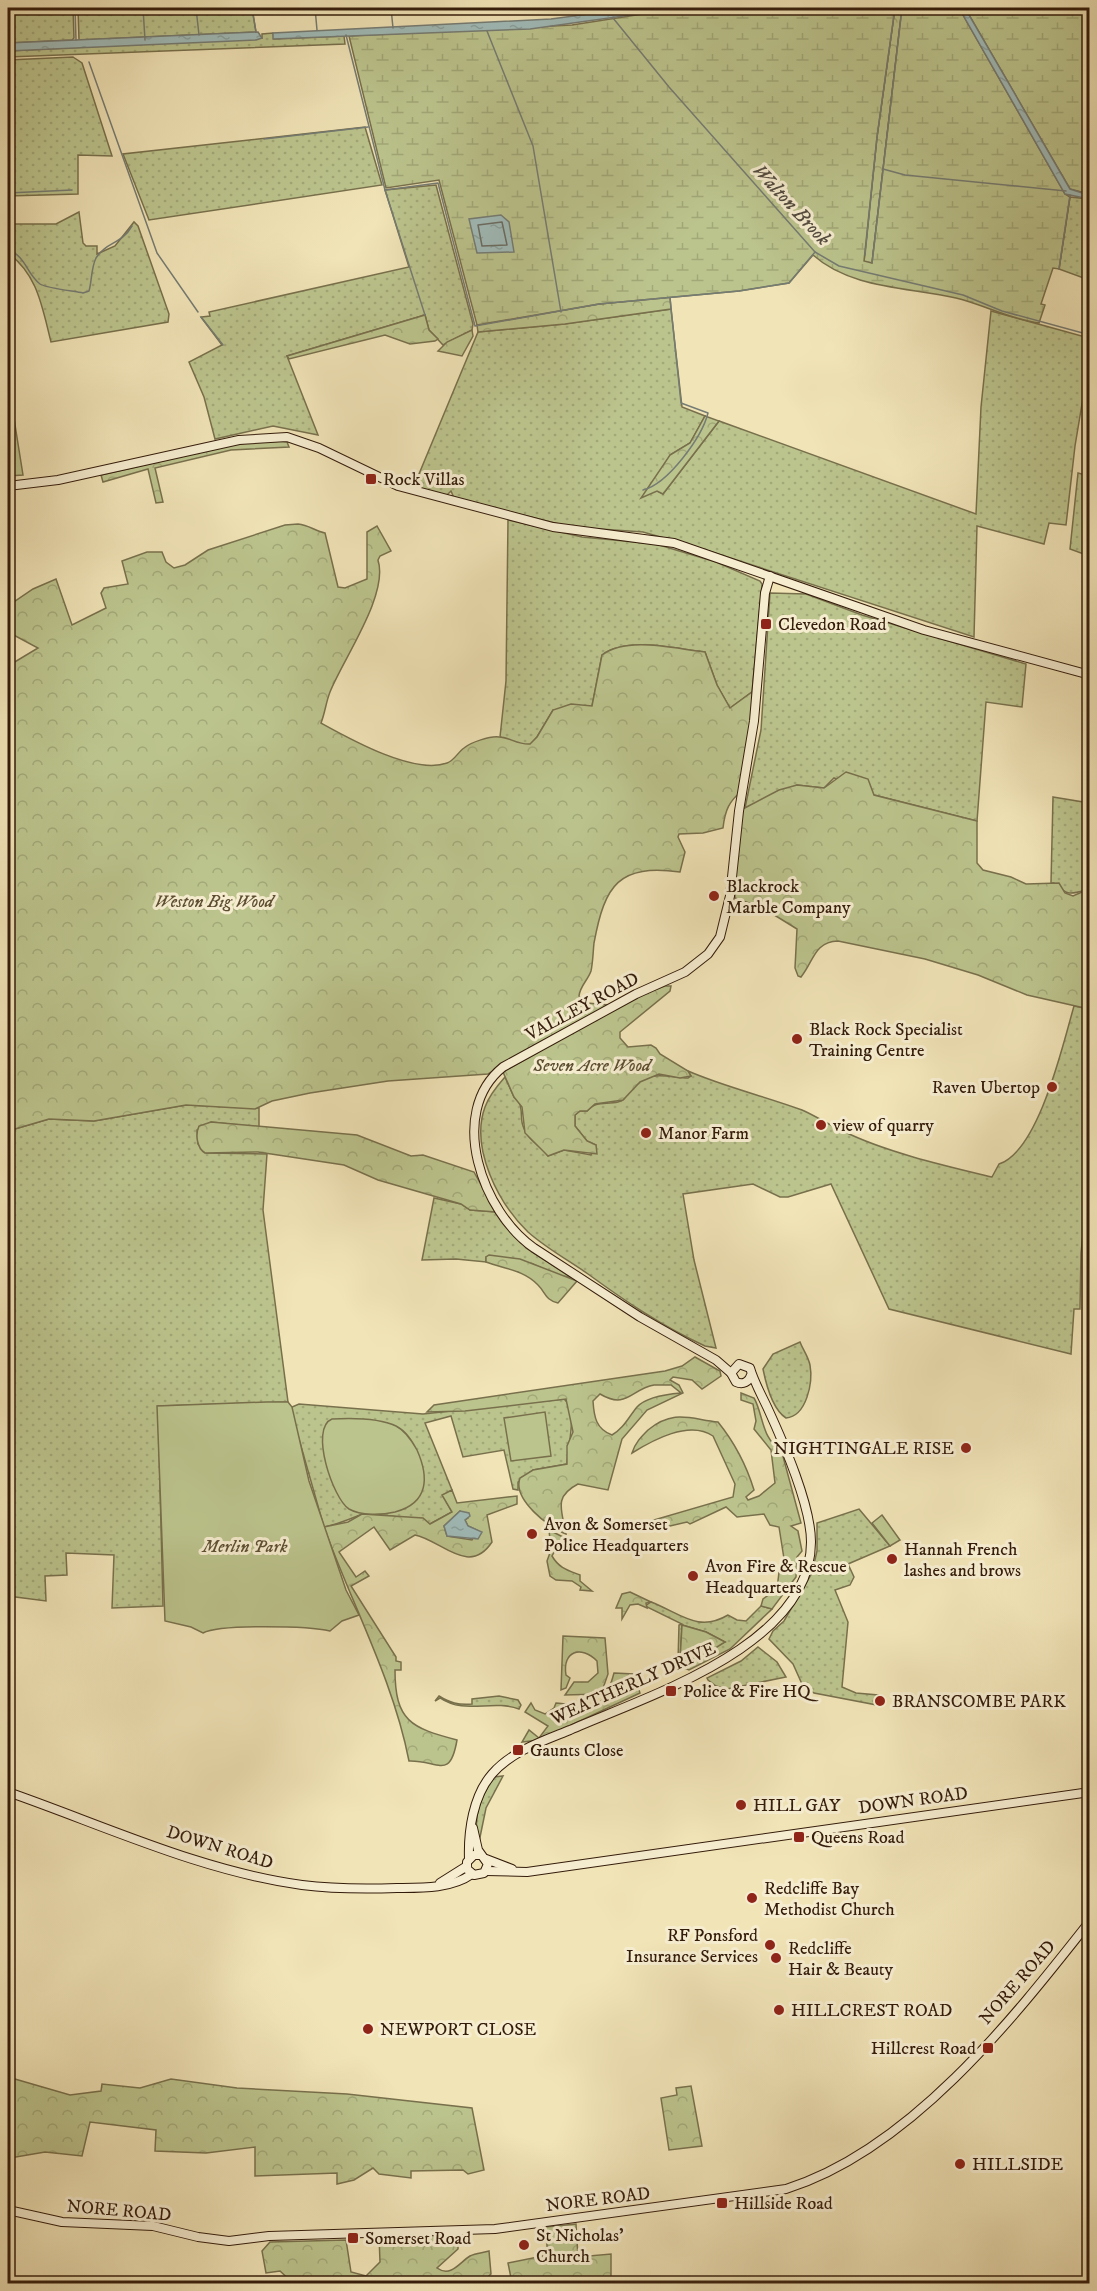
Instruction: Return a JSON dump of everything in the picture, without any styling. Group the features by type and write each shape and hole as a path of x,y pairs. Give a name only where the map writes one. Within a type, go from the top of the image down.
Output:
{"street":[{"path":"8,486 58,480 239,440 287,437 305,442 380,479 407,489 553,527 674,543 903,624 1089,675"},
{"name":"VALLEY ROAD","path":"763,1397 742,1383 736,1382 733,1369 640,1317 530,1246 518,1235 482,1177 474,1145 474,1116 486,1086 503,1067 636,994 685,972 708,954 720,937 730,896 739,811 753,721 765,593 770,576"},
{"name":"VALLEY ROAD","path":"733,1369 745,1364 750,1368 751,1375"},
{"path":"742,1383 748,1381 751,1375"},
{"name":"WEATHERLY DRIVE","path":"469,1867 476,1803 486,1783 512,1757 717,1666 750,1643 787,1605 806,1572 810,1553 810,1533 796,1479 763,1397 751,1375"},
{"name":"DOWN ROAD","path":"8,1792 219,1867 302,1885 350,1888 432,1887 458,1882 476,1855 500,1866 527,1872"},
{"name":"DOWN ROAD","path":"469,1867 479,1876 486,1871 527,1872 1089,1792"},
{"name":"WEATHERLY DRIVE","path":"473,1821 483,1857"},
{"path":"483,1857 486,1871"},
{"name":"NORE ROAD","path":"8,2210 62,2222 153,2226 201,2238 229,2241 269,2236 486,2230 786,2189 814,2178 871,2147 917,2115 978,2052 1089,1922"}],"green space":[{"path":"8,8 73,8 74,38 72,40 8,43"},
{"path":"78,8 252,8 256,32 79,40"},
{"path":"681,8 895,8 877,137 864,261 872,263 902,8 959,8 1065,194 1070,197 1059,269 1053,268 1041,304 1045,305 1039,323 956,298 863,281 845,275 813,255 789,283 739,291 599,304 477,325 439,180 386,188 349,36 572,25"},
{"path":"895,8 902,8 872,263 864,262 877,137"},
{"path":"965,8 1089,8 1090,67 1083,111 1089,112 1089,194 1070,189"},
{"path":"273,33 274,39 344,36 345,44 8,57 8,51 262,38 262,34"},
{"path":"73,57 82,63 112,156 78,155 78,194 8,196 8,60"},
{"path":"365,127 382,185 149,220 123,154"},
{"path":"436,185 473,324 472,330 443,345 429,330 425,315 287,356 318,435 273,426 215,439 204,397 189,362 222,345 201,317 210,316 209,312 409,267 385,190"},
{"path":"1070,197 1089,199 1089,280 1059,269"},
{"path":"79,212 83,243 86,246 97,246 97,254 115,246 134,222 138,226 169,314 168,322 51,342 41,304 32,282 26,271 8,253 8,224 56,224"},
{"path":"670,297 671,309 565,324 478,332 477,325 599,304"},
{"path":"671,309 682,407 705,416 690,443 670,455 657,491 663,494 719,421 976,514 981,407 991,311 1089,338 1089,362 1075,446 1066,525 1049,523 1044,544 977,526 974,637 706,550 643,532 571,527 454,498 451,491 446,496 414,486 478,332 564,324"},
{"path":"425,315 429,330 438,339 435,341 410,344 385,335 289,359 287,356"},
{"path":"472,330 473,336 462,356 438,351 447,342"},
{"path":"8,381 23,475 8,476"},
{"path":"705,416 719,421 663,494 657,491 641,498 670,455 690,443"},
{"path":"270,440 287,442 289,447 231,450 155,468 163,502 156,503 148,469 103,482 101,475 231,445"},
{"path":"1078,473 1089,476 1089,556 1070,549"},
{"path":"508,520 582,537 656,544 716,562 760,581 762,584 752,692 730,708 717,685 705,652 652,645 625,646 602,655 592,706 553,710 530,745 522,745 500,737 506,681"},
{"name":"Weston Big Wood","path":"298,524 325,533 338,587 345,588 367,579 367,532 377,526 391,551 380,556 378,560 380,574 377,591 363,627 330,692 321,723 382,754 400,760 417,764 447,763 467,746 486,738 503,737 530,744 537,737 553,710 571,704 592,706 602,655 613,649 652,645 705,652 717,685 730,708 752,692 754,721 743,790 728,806 723,828 703,833 679,834 678,837 685,852 680,872 642,871 618,882 610,892 598,923 591,971 579,996 587,1003 610,1005 488,1074 388,1081 272,1101 255,1109 186,1105 94,1121 49,1119 8,1131 8,666 38,648 8,632 8,606 33,589 56,579 72,625 106,608 101,593 104,588 128,584 122,561 147,552 162,552 166,562 174,568 185,565 208,550 285,525"},
{"path":"770,593 806,594 862,615 1026,664 1022,707 986,702 977,821 874,795 834,778 824,788 797,785 745,808 761,730"},
{"path":"846,772 868,779 874,795 977,821 977,863 983,870 1011,877 1026,884 1059,883 1065,893 1073,896 1089,889 1089,1009 1027,995 978,975 925,959 838,941 830,942 819,949 801,977 798,976 795,968 797,929 763,908 735,898 734,846 739,811 779,790 797,785 824,788"},
{"path":"1053,797 1089,803 1089,889 1070,893 1051,883"},
{"name":"Seven Acre Wood","path":"671,986 670,991 620,1032 620,1038 628,1047 651,1045 660,1054 688,1071 691,1076 680,1078 659,1074 640,1082 623,1100 595,1104 587,1111 580,1111 575,1115 575,1126 587,1141 596,1145 597,1154 564,1150 548,1156 525,1133 522,1107 514,1097 503,1072 637,996"},
{"path":"1074,1006 1089,1009 1089,1180 1081,1253 1080,1309 1074,1309 1071,1354 889,1309 831,1184 788,1197 780,1197 753,1184 683,1194 694,1260 716,1348 705,1346 645,1313 528,1232 497,1191 484,1157 481,1123 485,1107 493,1091 505,1077 514,1097 519,1102 525,1131 548,1156 564,1150 591,1155 596,1145 587,1141 575,1126 575,1115 598,1104 621,1101 638,1083 651,1076 688,1078 691,1076 688,1071 802,1110 878,1146 992,1177 999,1164 1013,1155 1026,1139 1037,1118 1056,1069"},
{"path":"186,1105 259,1108 259,1127 211,1122 197,1130 198,1144 206,1153 267,1154 263,1210 288,1402 158,1406 163,1606 112,1608 114,1555 66,1553 67,1575 45,1576 46,1601 8,1596 8,1131 49,1119 94,1121"},
{"path":"211,1122 357,1135 411,1156 423,1155 474,1172 496,1212 470,1210 461,1204 378,1180 344,1165 258,1152 205,1153 199,1145 198,1130 199,1126"},
{"path":"434,1198 461,1204 470,1210 496,1212 526,1248 572,1278 554,1274 533,1264 486,1257 486,1262 456,1259 422,1260"},
{"path":"489,1255 520,1259 577,1281 558,1303 554,1302 527,1276 486,1262 486,1257"},
{"path":"800,1342 810,1365 809,1389 804,1405 793,1416 786,1418 773,1402 763,1369 773,1354"},
{"path":"695,1357 720,1371 721,1376 702,1389 692,1380 673,1377 670,1380 679,1385 683,1393 647,1410 622,1439 608,1490 578,1484 565,1494 561,1511 566,1534 551,1526 534,1512 521,1495 519,1486 520,1478 533,1470 567,1464 567,1446 573,1432 566,1399 465,1411 427,1412 434,1405 665,1371 682,1366","holes":["671,1385 681,1393 658,1397 641,1404 623,1426 612,1435 599,1426 593,1401 600,1394 617,1400 646,1387"]},
{"path":"741,1393 754,1398 766,1433 770,1440 781,1449 801,1523 791,1526 798,1531 802,1551 797,1557 796,1577 772,1609 761,1606 763,1599 777,1589 779,1572 785,1565 779,1527 770,1525 764,1514 737,1517 726,1507 690,1524 687,1522 657,1529 640,1528 640,1524 733,1497 735,1484 713,1436 693,1430 682,1431 661,1438 632,1453 648,1430 666,1419 682,1417 718,1422 735,1446 747,1471 754,1490 746,1497 748,1500 759,1496 775,1483 771,1450 754,1429 756,1421 753,1404 741,1400"},
{"path":"564,1399 571,1412 572,1420 567,1464 533,1470 518,1482 518,1490 513,1489 504,1450 463,1457 451,1416 425,1423 452,1490 443,1495 452,1512 430,1524 395,1516 366,1514 324,1527 291,1411 292,1407 299,1404 423,1414"},
{"name":"Merlin Park","path":"288,1402 292,1407 309,1481 346,1590 359,1615 342,1621 330,1631 265,1627 227,1628 203,1633 191,1627 165,1621 157,1406"},
{"path":"545,1412 551,1456 511,1461 504,1418"},
{"path":"332,1419 382,1421 406,1433 421,1460 424,1479 420,1496 406,1508 395,1512 365,1514 349,1509 336,1492 323,1449 325,1425"},
{"path":"452,1490 457,1503 517,1496 517,1504 487,1515 492,1542 483,1552 474,1556 455,1554 415,1535 390,1550 374,1527 339,1552 356,1577 365,1571 369,1576 351,1586 396,1657 396,1661 401,1662 401,1670 395,1670 398,1701 402,1711 417,1726 457,1740 451,1760 441,1766 409,1761 393,1701 324,1527 348,1522 362,1514 423,1518 430,1524 452,1512 442,1495","holes":["460,1511 468,1518 465,1520 468,1526 477,1530 472,1540 447,1536 444,1526"]},
{"path":"859,1509 890,1546 848,1564 854,1577 850,1585 835,1590 848,1622 842,1687 856,1693 878,1695 877,1705 814,1693 802,1684 793,1664 769,1639 773,1631 784,1621 812,1573 817,1551 817,1523"},
{"path":"882,1515 900,1540 890,1546 872,1523"},
{"path":"549,1530 575,1543 572,1546 568,1540 559,1545 563,1548 556,1549 552,1556 561,1566 580,1575 580,1581 592,1591 580,1590 581,1587 572,1581 556,1580 550,1576 547,1561 551,1550"},
{"path":"630,1592 651,1602 646,1603 647,1608 638,1604 630,1605 622,1619 622,1608 616,1608 622,1594"},
{"path":"651,1602 698,1622 717,1620 728,1615 737,1620 746,1621 761,1606 772,1609 730,1649 689,1670 675,1664 678,1661 679,1625 682,1624 645,1606","holes":["682,1625 706,1632 725,1642 680,1660"]},
{"path":"682,1625 706,1632 725,1642 701,1657 680,1661"},
{"path":"563,1636 605,1638 608,1674 601,1694 565,1695 574,1682 588,1682 598,1673 597,1661 579,1652 574,1653 567,1660 566,1675 570,1678 566,1688 561,1690"},
{"path":"758,1647 777,1662 786,1677 727,1689 716,1686 708,1680 707,1678 741,1661"},
{"path":"614,1673 634,1674 640,1693 539,1740 522,1742 529,1730 539,1738 548,1726 525,1712 531,1703 535,1710 545,1714 554,1708 556,1703 595,1705 606,1696"},
{"path":"439,1696 454,1703 472,1704 472,1699 499,1696 518,1700 521,1705 519,1709 499,1705 459,1705 440,1698 435,1701"},
{"path":"503,1776 486,1808 479,1842 476,1824 481,1800 494,1777"},
{"path":"8,2077 70,2095 101,2091 102,2084 140,2088 171,2079 237,2088 347,2094 472,2108 484,2170 468,2174 463,2170 411,2171 411,2178 379,2174 373,2168 354,2180 337,2184 337,2173 255,2176 255,2147 206,2153 155,2151 156,2130 90,2122 82,2156 45,2152 10,2158 8,2157"},
{"path":"691,2086 702,2146 669,2150 661,2098 677,2095 676,2088"},
{"path":"576,2224 578,2257 611,2254 611,2283 512,2283 508,2263 548,2255 545,2227"},
{"path":"379,2236 458,2236 458,2249 437,2268 442,2271 451,2270 470,2256 489,2251 491,2274 481,2283 293,2283 280,2271 266,2273 262,2251 270,2242 346,2240 351,2272 366,2276 380,2262"}],"water":[{"path":"634,8 681,8 530,29 273,39 273,33 551,19"},
{"path":"959,8 965,8 1070,189 1089,195 1089,199 1065,194"},
{"path":"258,32 262,38 256,40 8,51 8,43"},
{"path":"501,215 509,222 514,252 477,253 469,219"},
{"path":"460,1511 469,1513 470,1516 465,1520 468,1526 482,1532 478,1539 447,1536 444,1526"}],"waterway":[{"path":"75,8 76,40"},
{"path":"143,8 145,40"},
{"path":"196,8 199,35"},
{"path":"252,8 256,32"},
{"path":"315,8 317,30"},
{"path":"391,8 393,28"},
{"path":"865,255 877,137 895,8"},
{"path":"872,263 902,8"},
{"name":"Walton Brook","path":"613,18 669,87 815,252 839,266 963,295 1002,311 1090,335"},
{"path":"487,31 533,146 561,312"},
{"path":"346,35 385,190 425,315"},
{"path":"89,62 157,253 198,312"},
{"path":"1090,67 1083,111 1090,112"},
{"path":"264,139 368,127"},
{"path":"883,169 905,175 1066,191"},
{"path":"385,190 438,183 475,326 599,304 739,291 789,283 815,252"},
{"path":"8,193 72,190"},
{"path":"1059,269 1070,195"},
{"path":"8,249 23,261 40,284 83,293 89,291 96,258 105,248 123,237 132,226"},
{"path":"643,490 663,479 683,458 699,434 708,413 681,403 670,298"},
{"path":"201,317 223,345"}],"place":[{"name":"Rock Villas","path":"371,479"},
{"name":"Clevedon Road","path":"766,624"},
{"name":"Blackrock Marble Company","path":"714,896"},
{"name":"Black Rock Specialist Training Centre","path":"797,1039"},
{"name":"Raven Ubertop","path":"1052,1087"},
{"name":"view of quarry","path":"821,1125"},
{"name":"Manor Farm","path":"646,1133"},
{"name":"NIGHTINGALE RISE","path":"966,1448"},
{"name":"Avon & Somerset Police Headquarters","path":"532,1534"},
{"name":"Hannah French lashes and brows","path":"892,1559"},
{"name":"Avon Fire & Rescue Headquarters","path":"693,1576"},
{"name":"Police & Fire HQ","path":"671,1691"},
{"name":"BRANSCOMBE PARK","path":"880,1701"},
{"name":"Gaunts Close","path":"518,1750"},
{"name":"HILL GAY","path":"741,1805"},
{"name":"Queens Road","path":"799,1837"},
{"name":"Redcliffe Bay Methodist Church","path":"752,1898"},
{"name":"RF Ponsford Insurance Services","path":"770,1945"},
{"name":"Redcliffe Hair & Beauty","path":"776,1958"},
{"name":"HILLCREST ROAD","path":"779,2010"},
{"name":"NEWPORT CLOSE","path":"368,2029"},
{"name":"Hillcrest Road","path":"988,2048"},
{"name":"HILLSIDE","path":"960,2164"},
{"name":"Hillside Road","path":"722,2203"},
{"name":"Somerset Road","path":"353,2238"},
{"name":"St Nicholas' Church","path":"524,2245"}]}
